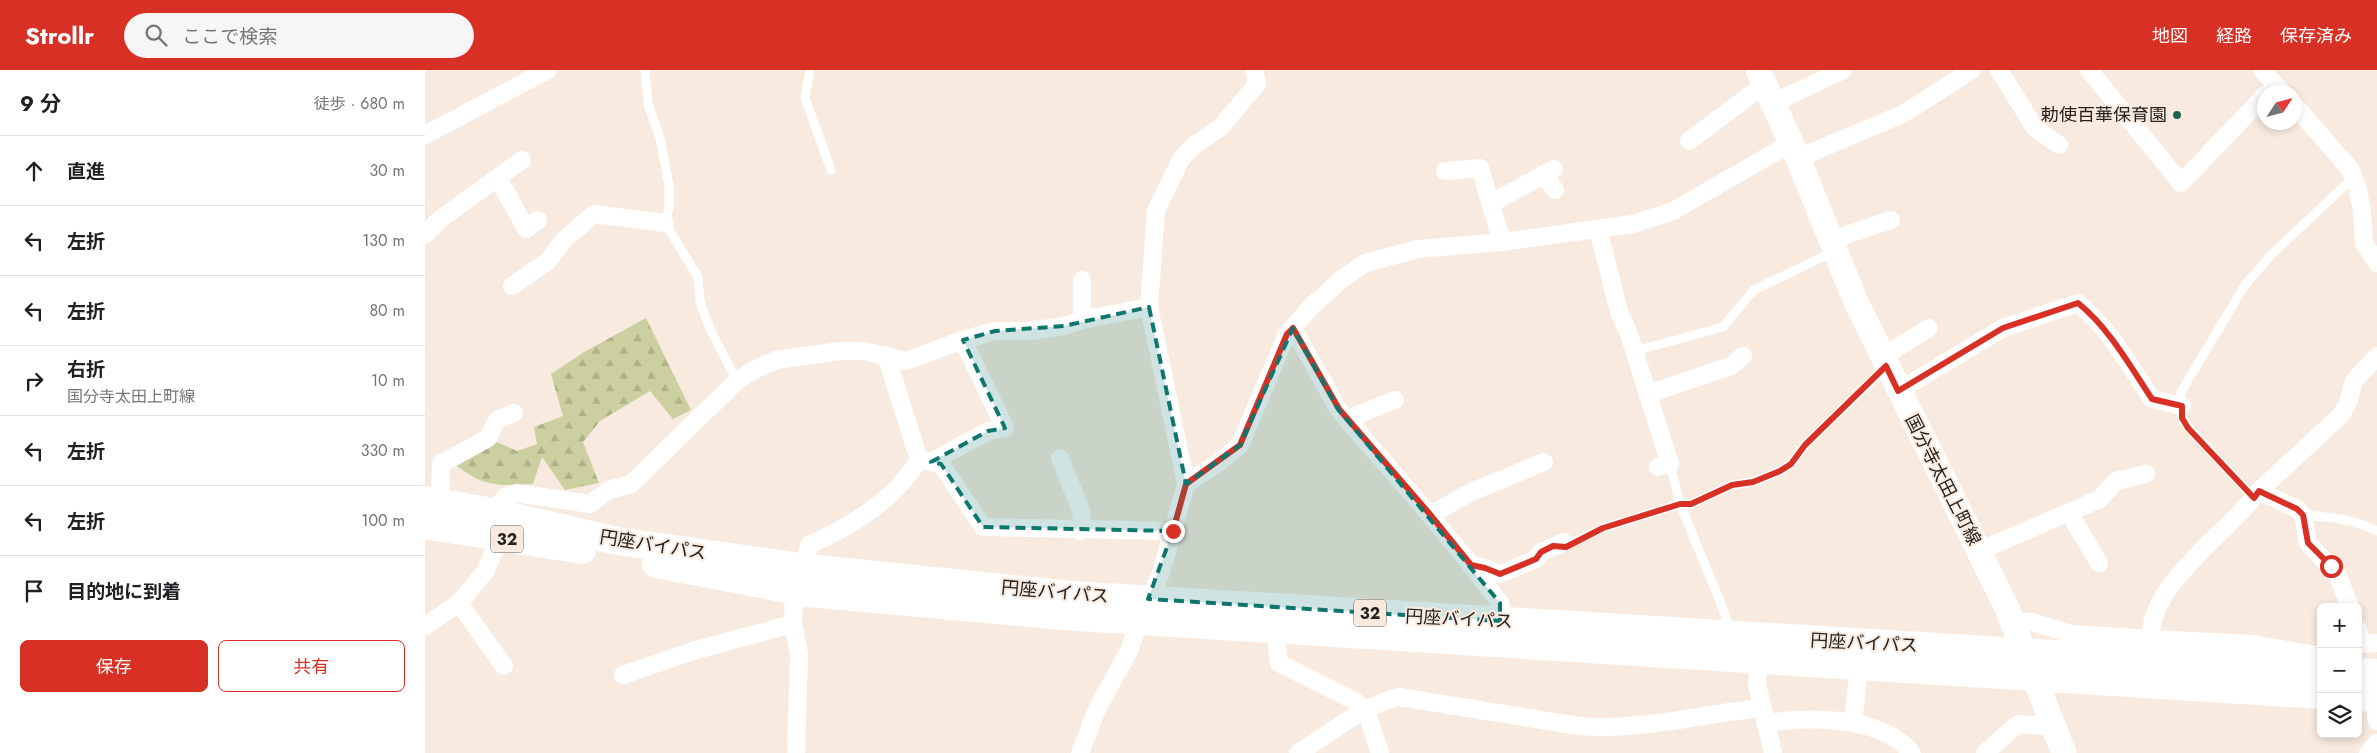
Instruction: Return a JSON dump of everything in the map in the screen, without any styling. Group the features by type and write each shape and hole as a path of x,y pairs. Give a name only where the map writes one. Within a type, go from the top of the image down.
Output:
{"highway":[{"name":"円座バイパス","path":"433,500 496,525"},
{"name":"円座バイパス","path":"425,525 496,525 617,541 799,579 1073,595 1143,610 1275,630 2317,695"},
{"name":"円座バイパス","path":"1143,610 1501,621 2317,670"},
{"path":"2362,679 2373,698"}],"main road":[{"name":"国分寺太田上町線","path":"1766,86 1856,302 2012,622 2064,753"}],"street":[{"path":"425,135 548,70"},
{"path":"1080,753 1098,707 1129,651 1143,610 1161,573 1186,484 1149,306 1156,211 1170,178 1181,159 1193,146 1221,127 1240,107 1257,84 1254,70"},
{"path":"1689,141 1766,86 1843,70"},
{"path":"1186,484 1240,445 1287,334 1311,306 1342,279 1365,263 1418,249 1502,242 1633,224 1673,211 1794,150 1903,114 1972,70"},
{"path":"1999,70 2035,128 2059,145"},
{"path":"2089,70 2181,183 2257,106"},
{"path":"2262,70 2269,85"},
{"path":"2302,114 2350,169 2354,177 2362,211 2364,243 2377,263"},
{"path":"427,226 439,220 522,160"},
{"path":"1445,171 1480,168 1502,242"},
{"path":"1490,204 1549,171 1555,190"},
{"path":"498,178 526,230 538,220"},
{"path":"512,286 548,260 564,240 594,214 665,223"},
{"path":"1833,245 1891,220"},
{"path":"1598,229 1620,315 1628,331 1648,394 1664,466"},
{"path":"1082,280 1082,320"},
{"path":"1898,391 2003,328 2078,303 2088,311 2119,351 2152,399 2182,406"},
{"path":"425,626 459,603 485,572 505,497 516,493 590,504 609,490 631,484 737,381 754,370 776,360 841,351 864,351 886,355 906,362 963,340 995,331 1029,331 1064,326 1082,320 1149,306"},
{"path":"1293,328 1339,409 1430,515 1500,603 1501,621"},
{"path":"1884,361 1929,328"},
{"path":"796,753 799,654 793,624 799,579 809,544 841,530 870,512 925,461 988,431 1005,428 963,340"},
{"path":"886,355 925,461"},
{"path":"1648,394 1731,366 1743,356"},
{"path":"2151,639 2151,627 2161,600 2173,582 2256,495 2341,414 2348,403 2354,381 2377,356"},
{"path":"1347,419 1395,400"},
{"path":"433,500 441,464 488,438 497,420 514,413"},
{"path":"1060,458 1083,513 1080,531"},
{"path":"925,461 941,464 983,527 1080,531 1173,531"},
{"path":"1430,515 1471,492 1545,462"},
{"path":"1979,552 2100,499 2116,481 2146,474"},
{"path":"2256,495 2297,509 2303,515 2308,543 2338,576 2348,603"},
{"path":"2069,513 2099,563"},
{"path":"1471,565 1500,574 1536,559 1541,552 1558,544"},
{"path":"459,603 504,666"},
{"path":"2012,622 2032,622 2071,634 2253,644 2317,655"},
{"path":"623,675 696,650 793,624"},
{"path":"1275,630 1279,663 1355,701 1366,711 1380,753"},
{"path":"2362,641 2363,644 2377,643"},
{"path":"2362,659 2377,660"},
{"path":"1759,661 1757,684 1773,753"},
{"path":"1853,723 1859,667"},
{"path":"1298,753 1366,711 1387,700 1399,698 1601,728 1648,726 1724,711 1818,719 1853,723 1872,728 1890,737 1912,753"},
{"path":"1985,753 2018,724 2054,726"},
{"path":"2368,753 2377,743"}],"lane":[{"path":"645,70 648,104 660,138 669,185 669,208 665,223 698,277 700,302 737,381"},
{"path":"810,70 805,98 831,170"},
{"path":"2256,495 2188,428 2182,418 2181,392 2245,285 2272,254 2354,177"},
{"path":"1635,351 1723,326 1754,290 1833,245"},
{"path":"1558,544 1566,547 1603,528 1680,504 1691,504 1732,485 1753,482 1780,471 1791,464 1805,445 1884,361"},
{"path":"1664,466 1722,606 1731,635"},
{"path":"2303,515 2342,518 2377,531"}],"highlighted area":[{"path":"1149,307 1186,484 1240,445 1293,328 1338,409 1500,603 1500,621 1148,599 1173,531 983,527 941,464 931,462 988,431 1005,428 963,340 995,331 1064,326"}],"green space":[{"path":"646,318 691,410 673,419 650,391 600,421 583,442 599,483 565,490 542,457 533,484 500,485 483,481 454,464 497,442 517,451 537,444 534,427 563,416 551,374 584,352"}],"place":[{"name":"勅使百華保育園","path":"2177,115"}],"route":[{"path":"1173,531 1186,484 1218,463 1240,445 1287,334 1293,328 1339,409 1471,565 1500,574 1536,559 1541,552 1553,546 1566,547 1603,528 1680,504 1691,504 1732,485 1753,482 1780,471 1791,464 1805,445 1886,366 1898,391 2003,328 2078,303 2088,311 2119,351 2152,399 2182,406 2182,418 2188,428 2254,498 2259,491 2297,509 2303,515 2308,543 2331,566"}]}
